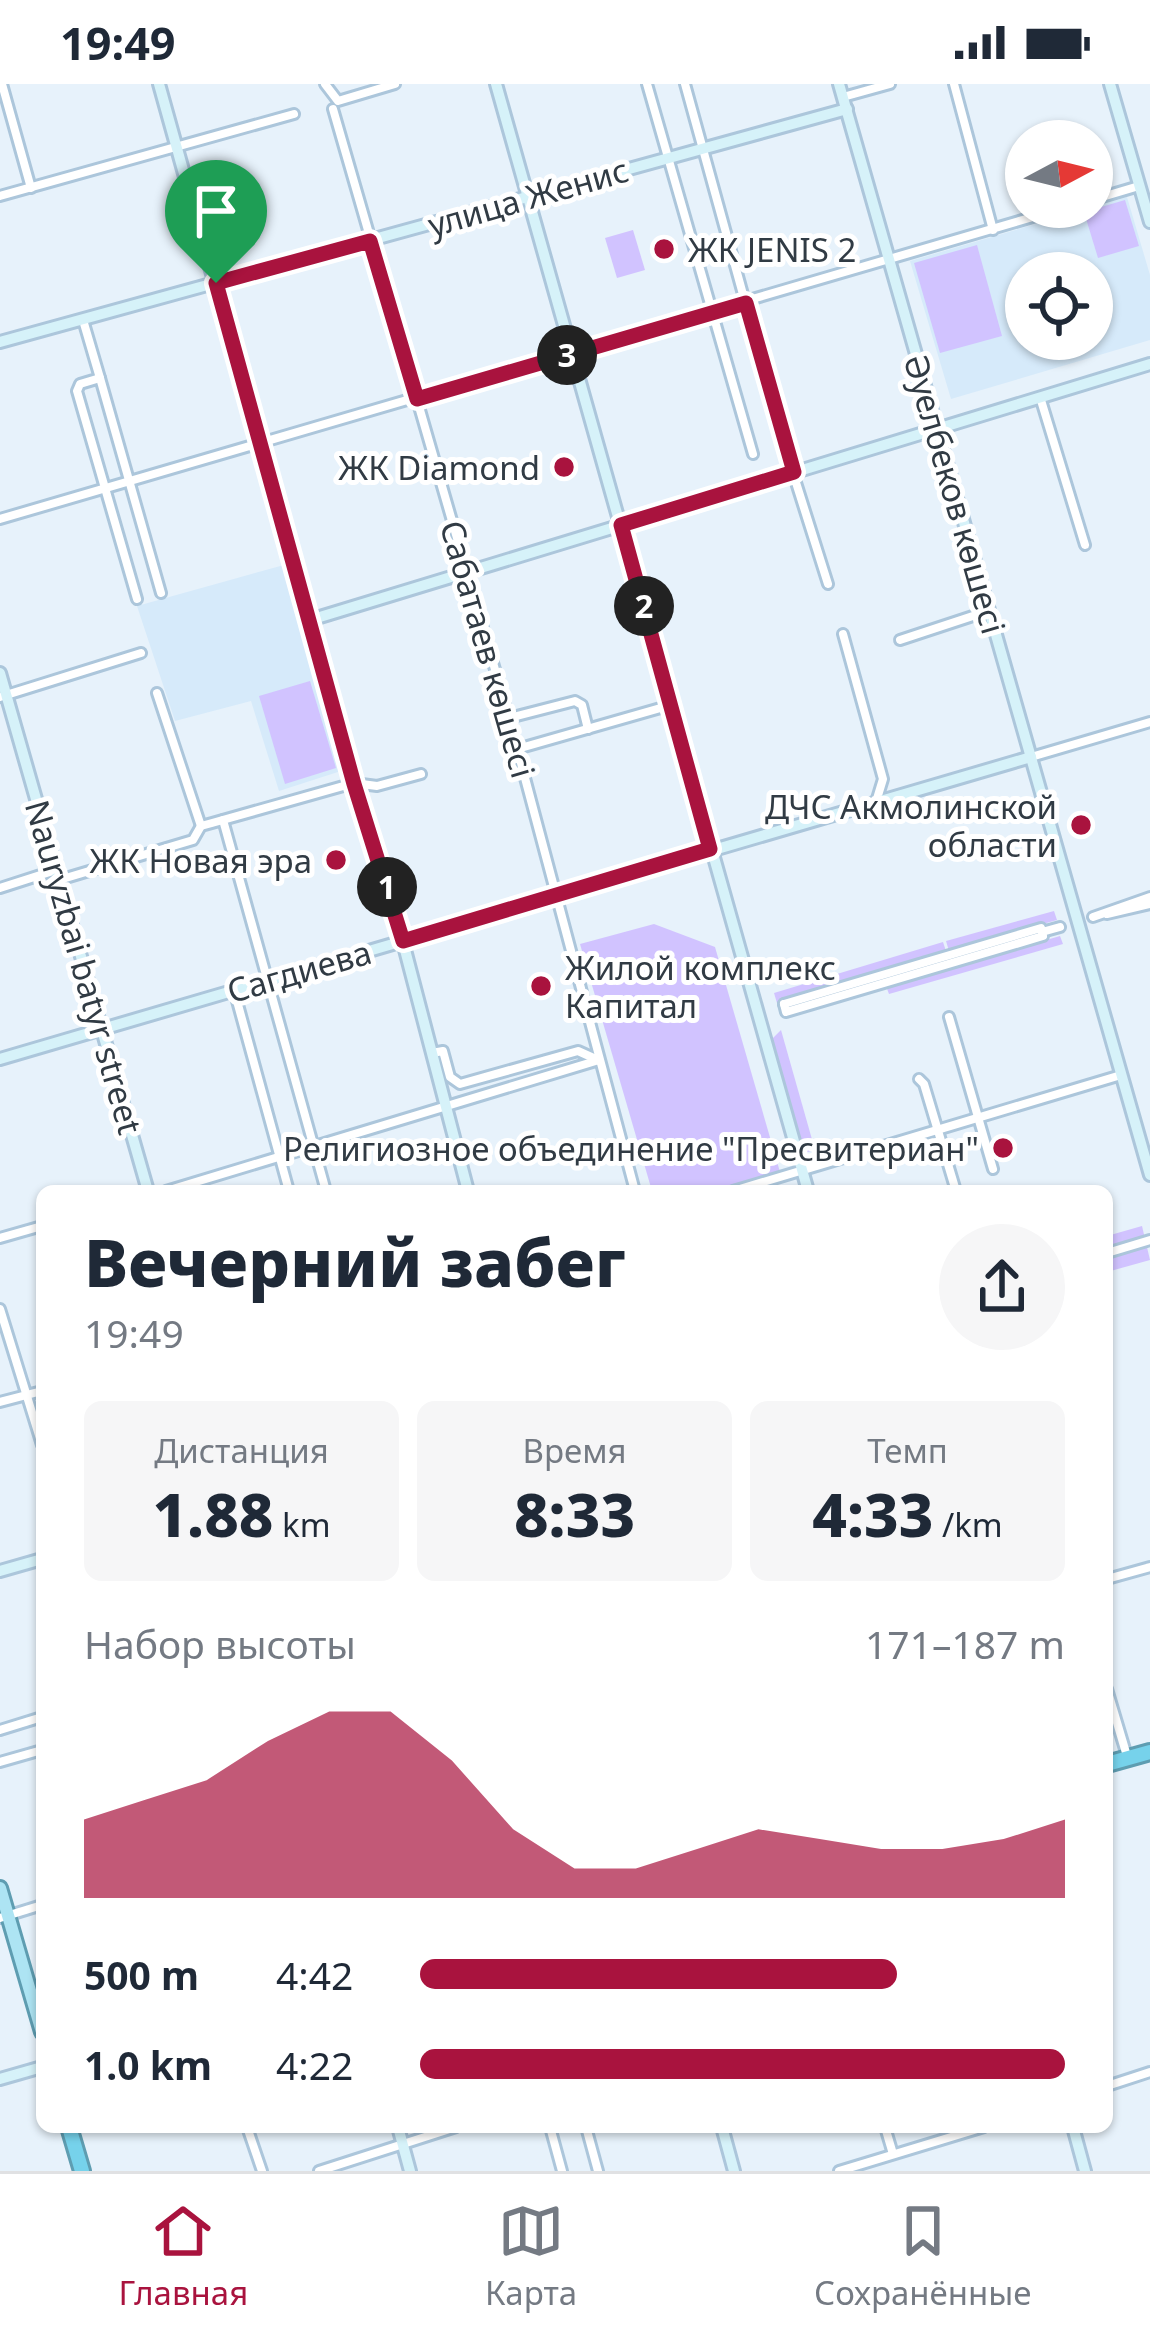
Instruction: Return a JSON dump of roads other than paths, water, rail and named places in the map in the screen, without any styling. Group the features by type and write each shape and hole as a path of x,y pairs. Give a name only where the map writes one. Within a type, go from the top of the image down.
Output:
{"highway":[{"path":"1113,1762 1150,1752"},
{"path":"71,2133 82,2171"}],"main road":[{"path":"0,1888 4,1916 36,2014"}],"street":[{"path":"2,84 31,188"},
{"path":"160,84 354,784 403,941 466,1185"},
{"name":"Сабатаев көшесі","path":"325,84 336,105 370,241 509,718 633,1185"},
{"path":"336,105 394,84"},
{"path":"496,84 806,1185"},
{"path":"647,84 753,454"},
{"path":"685,84 828,584"},
{"name":"улица Женис","path":"0,342 704,149 890,84"},
{"path":"954,84 993,230"},
{"path":"1110,84 1150,222"},
{"name":"Әуелбеков көшесі","path":"843,97 1150,1175"},
{"path":"0,196 294,114"},
{"path":"1113,194 1139,186"},
{"path":"0,519 1005,226"},
{"path":"83,320 161,593"},
{"path":"310,620 1150,364"},
{"path":"100,378 80,384 77,392 136,599"},
{"path":"1040,397 1085,545"},
{"path":"900,640 988,611"},
{"path":"843,634 883,778 876,802"},
{"path":"3,696 141,652"},
{"name":"Nauryzbai batyr street","path":"0,674 146,1185"},
{"path":"158,693 201,826"},
{"path":"509,718 575,701 582,704 588,729"},
{"path":"517,749 671,705"},
{"name":"Сагдиева","path":"0,1059 1150,722"},
{"path":"0,888 193,840 201,826 354,784 377,786 421,774"},
{"path":"223,820 324,1185"},
{"path":"1093,917 1150,900"},
{"path":"781,1010 1021,938 1043,936 1042,932 1060,927"},
{"path":"235,990 288,1185"},
{"path":"949,1017 993,1169"},
{"path":"431,1053 443,1051 450,1077 460,1084 578,1051 599,1060"},
{"path":"186,1185 599,1060"},
{"path":"755,1185 1121,1075"},
{"path":"919,1079 954,1185"},
{"path":"0,1238 36,1228"},
{"path":"1113,1250 1150,1240"},
{"path":"0,1309 36,1425"},
{"path":"0,1402 36,1393"},
{"path":"0,1571 36,1561"},
{"path":"1113,1577 1150,1567"},
{"path":"1113,1709 1127,1758"},
{"path":"0,1730 36,1719"},
{"path":"0,1762 36,1752"},
{"path":"4,1916 36,1907"},
{"path":"0,2079 36,2069"},
{"path":"1113,2084 1150,2072"},
{"path":"249,2133 262,2171"},
{"path":"399,2133 410,2171"},
{"path":"319,2171 437,2133"},
{"path":"552,2133 562,2171"},
{"path":"588,2133 598,2171"},
{"path":"724,2133 734,2171"},
{"path":"887,2133 893,2155"},
{"path":"839,2171 964,2133"},
{"path":"1074,2133 1085,2171"}],"place":[{"name":"ЖК JENIS 2","path":"664,249"},
{"name":"ЖК Diamond","path":"564,467"},
{"name":"ДЧС Акмолинской области","path":"1081,825"},
{"name":"ЖК Новая эра","path":"336,860"},
{"name":"Жилой комплекс Капитал","path":"541,986"},
{"name":"Религиозное объединение \"Пресвитериан\"","path":"1003,1148"}]}
